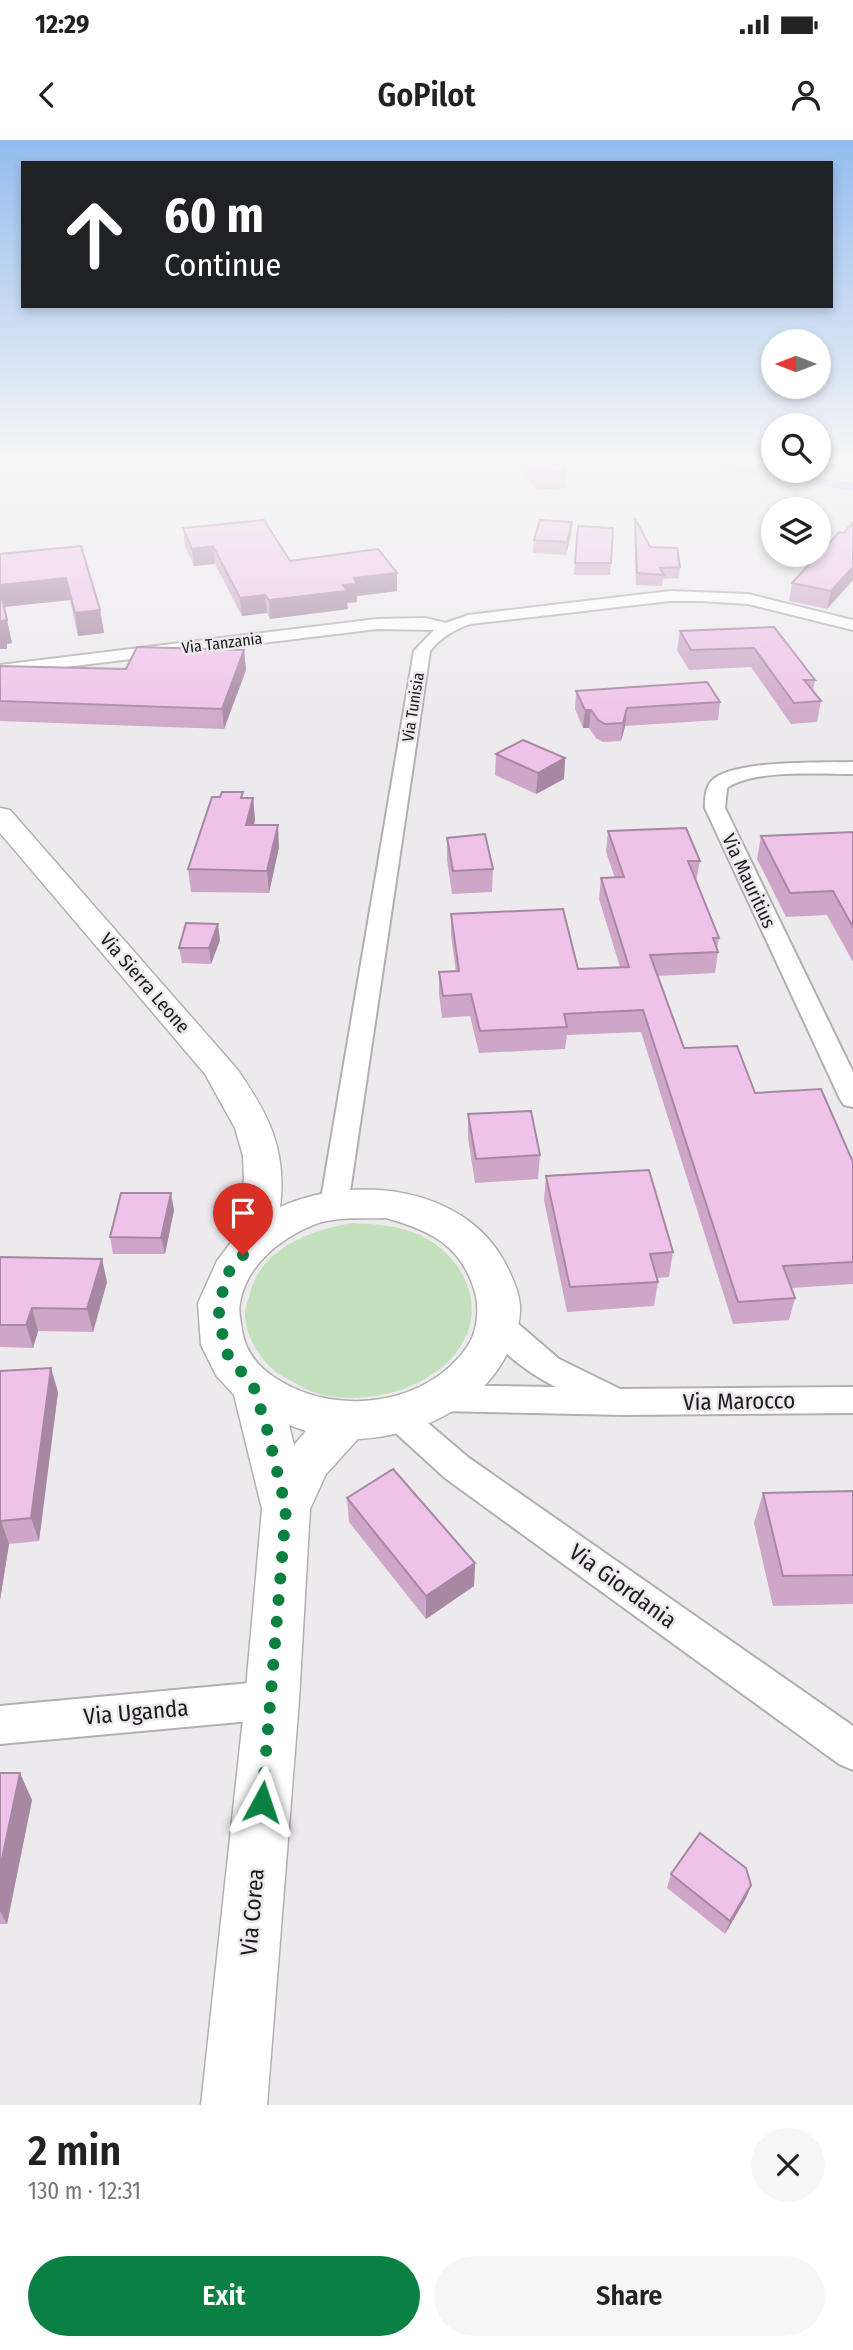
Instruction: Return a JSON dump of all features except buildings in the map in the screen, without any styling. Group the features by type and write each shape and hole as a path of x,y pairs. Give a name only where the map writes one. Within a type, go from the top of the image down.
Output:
{"street":[{"path":"444,627 495,615 691,596 748,599 853,625"},
{"name":"Via Tanzania","path":"0,670 377,624 425,623 444,627"},
{"name":"Via Tunisia","path":"322,1208 422,651 431,638 444,627"},
{"name":"Via Mauritius","path":"853,768 749,773 723,780 715,791 715,808 853,1099"},
{"name":"Via Sierra Leone","path":"0,816 217,1066 240,1098 255,1133 263,1168 255,1240"},
{"path":"263,1168 322,1208"},
{"path":"254,1388 297,1412 348,1421 398,1416 438,1398 472,1374 492,1345 498,1324 498,1291 483,1257 462,1235 426,1214 386,1204 322,1208 279,1224 255,1240 230,1269 218,1306 225,1351 254,1388 286,1509"},
{"name":"Via Marocco","path":"498,1324 533,1359 564,1379 625,1402"},
{"name":"Via Marocco","path":"438,1398 625,1402 853,1400"},
{"name":"Via Giordania","path":"398,1416 457,1468 853,1751"},
{"path":"286,1509 305,1464 321,1443 348,1421"},
{"name":"Via Corea","path":"234,2105 272,1700 286,1509"},
{"name":"Via Uganda","path":"0,1725 272,1700"}],"green space":[{"path":"352,1223 399,1228 429,1240 442,1249 462,1274 472,1303 467,1334 456,1353 440,1369 399,1390 353,1398 310,1391 275,1371 262,1358 252,1341 245,1315 256,1278 276,1253 305,1236"}],"route":[{"path":"243,1255 230,1269 218,1306 225,1351 254,1388 286,1509 262,1802"}]}
